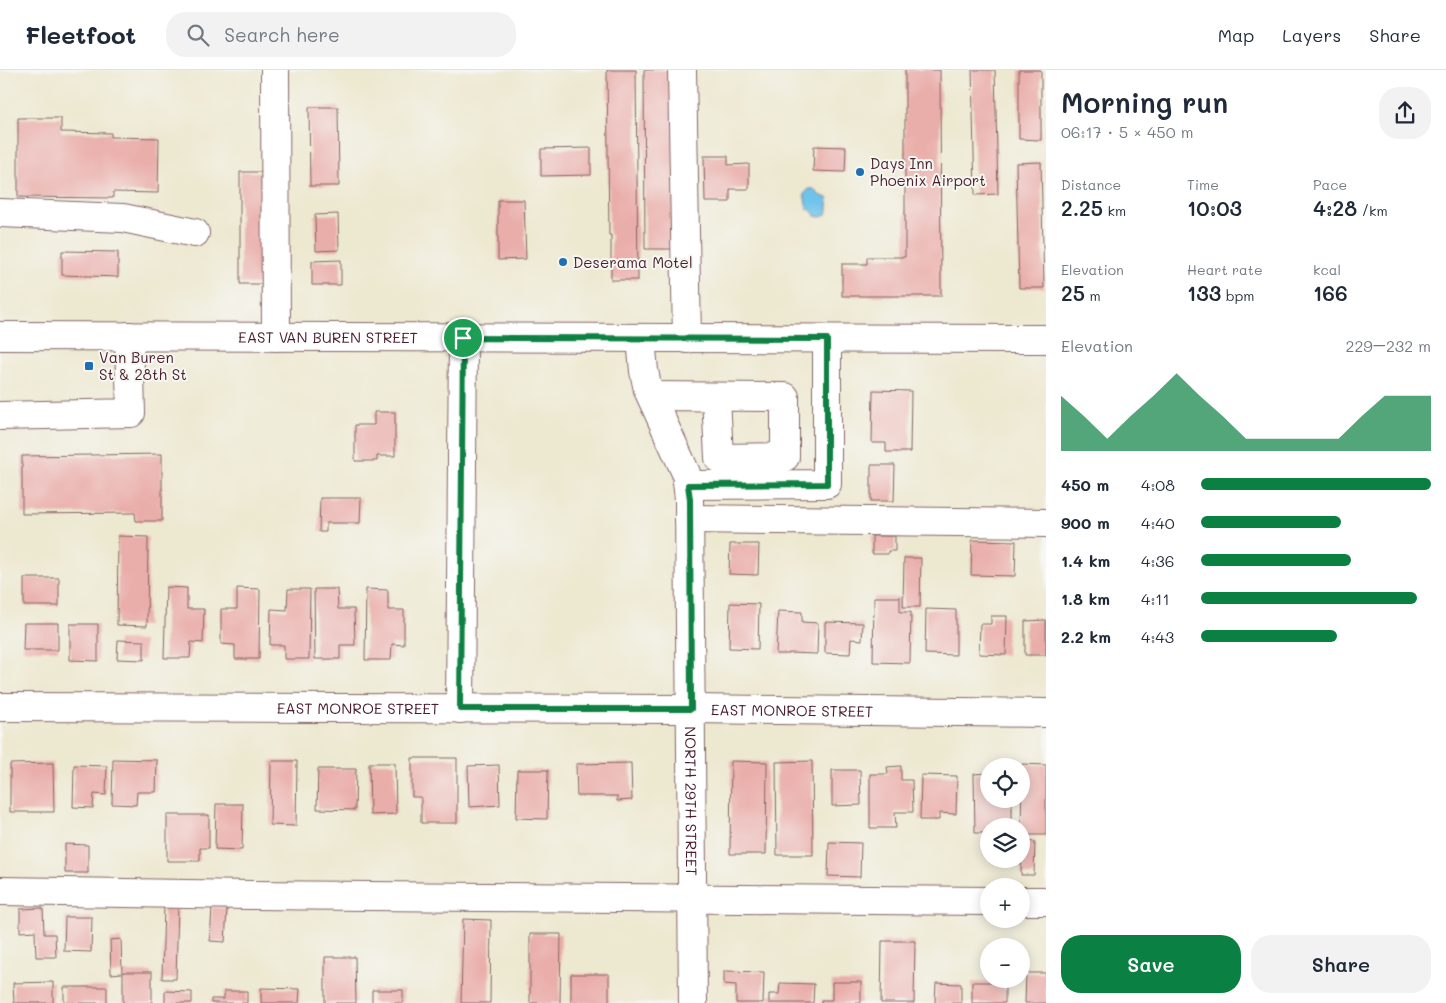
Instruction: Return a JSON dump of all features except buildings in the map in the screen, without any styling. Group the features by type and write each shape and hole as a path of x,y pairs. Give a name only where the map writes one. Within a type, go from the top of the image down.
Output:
{"street":[{"path":"275,70 276,337"},
{"path":"682,70 687,339"},
{"path":"0,213 123,218 195,233"},
{"name":"EAST VAN BUREN STREET","path":"0,336 1046,339"},
{"path":"0,416 131,413 130,336"},
{"path":"460,709 463,338"},
{"name":"NORTH 29TH STREET","path":"641,339 644,371 651,396 686,473 690,499 693,1003"},
{"path":"688,485 827,484 827,339"},
{"path":"651,396 716,397"},
{"path":"689,519 1046,523"},
{"name":"EAST MONROE STREET","path":"0,707 691,709 1046,713"},
{"path":"0,891 250,895 980,900"},
{"path":"1030,901 1046,901"}],"water":[{"path":"809,189 814,189 819,195 827,198 828,209 826,215 816,216 807,208 804,194"}],"place":[{"name":"Days Inn Phoenix Airport","path":"860,172"},
{"name":"Deserama Motel","path":"563,262"},
{"name":"Van Buren St & 28th St","path":"89,366"}],"route":[{"path":"463,338 827,339 827,484 688,485 690,499 691,709 460,709 463,338"}]}
